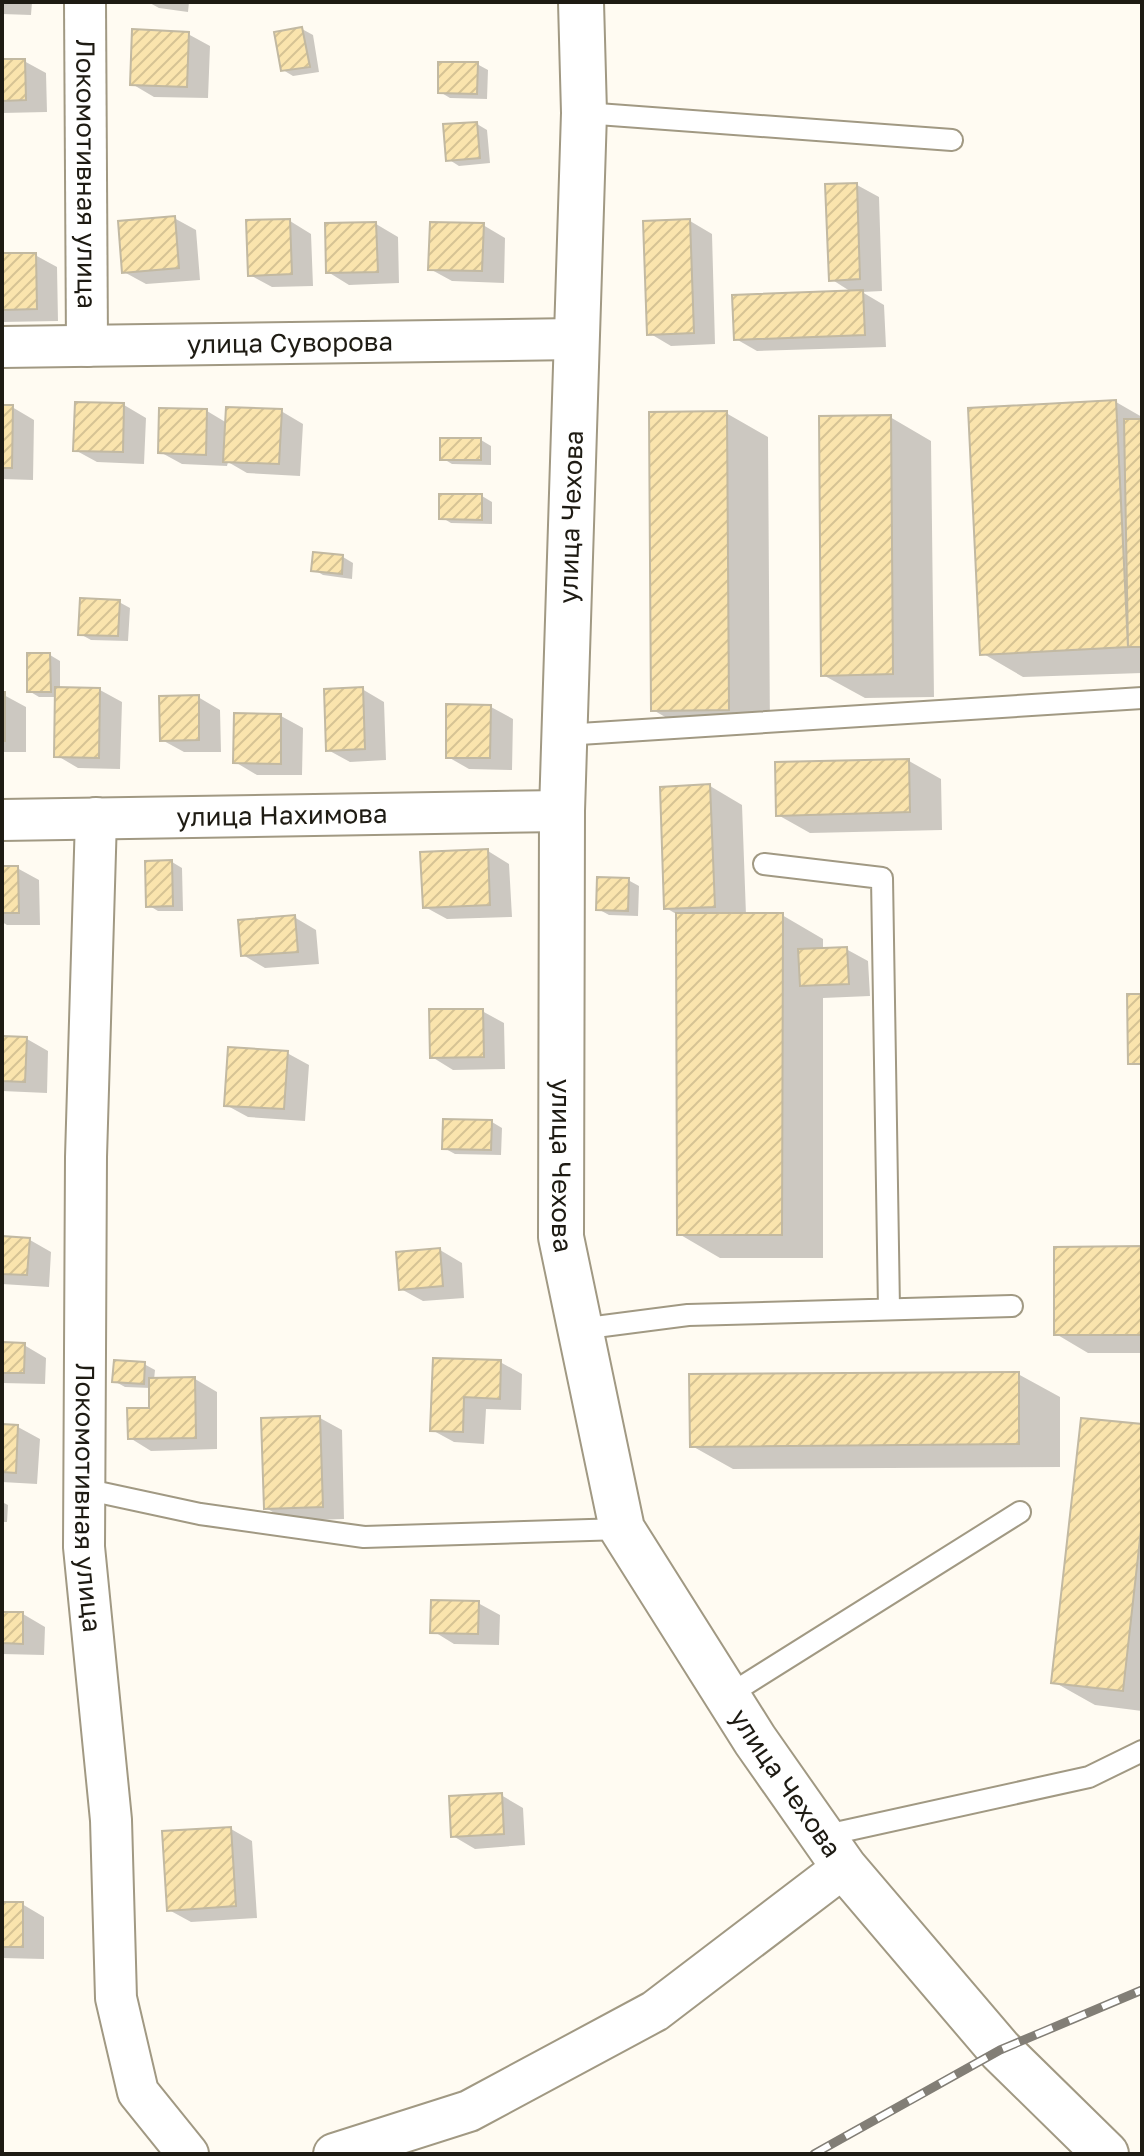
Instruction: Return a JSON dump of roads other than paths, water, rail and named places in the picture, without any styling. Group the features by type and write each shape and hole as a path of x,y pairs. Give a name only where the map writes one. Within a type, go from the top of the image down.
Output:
{"street":[{"name":"Локомотивная улица","path":"85,2 87,346"},
{"name":"улица Чехова","path":"581,2 584,113 562,811 561,1237 622,1529 727,1696 833,1851 1000,2050 1106,2154"},
{"name":"улица Суворова","path":"2,347 576,339"},
{"name":"улица Нахимова","path":"2,820 562,811"},
{"name":"Локомотивная улица","path":"96,818 86,1157 84,1547 111,1820 116,1998 138,2092 188,2154"},
{"path":"334,2154 469,2111 655,2011 833,1851"}],"lane":[{"path":"584,113 952,140"},
{"path":"564,735 1142,698"},
{"path":"764,864 882,878 889,1309"},
{"path":"580,1329 688,1315 1012,1306"},
{"path":"84,1489 200,1514 364,1537 622,1529"},
{"path":"727,1696 1020,1512"},
{"path":"833,1851 1089,1777 1142,1751"}],"railway":[{"path":"814,2154 1000,2050 1142,1990"}]}
